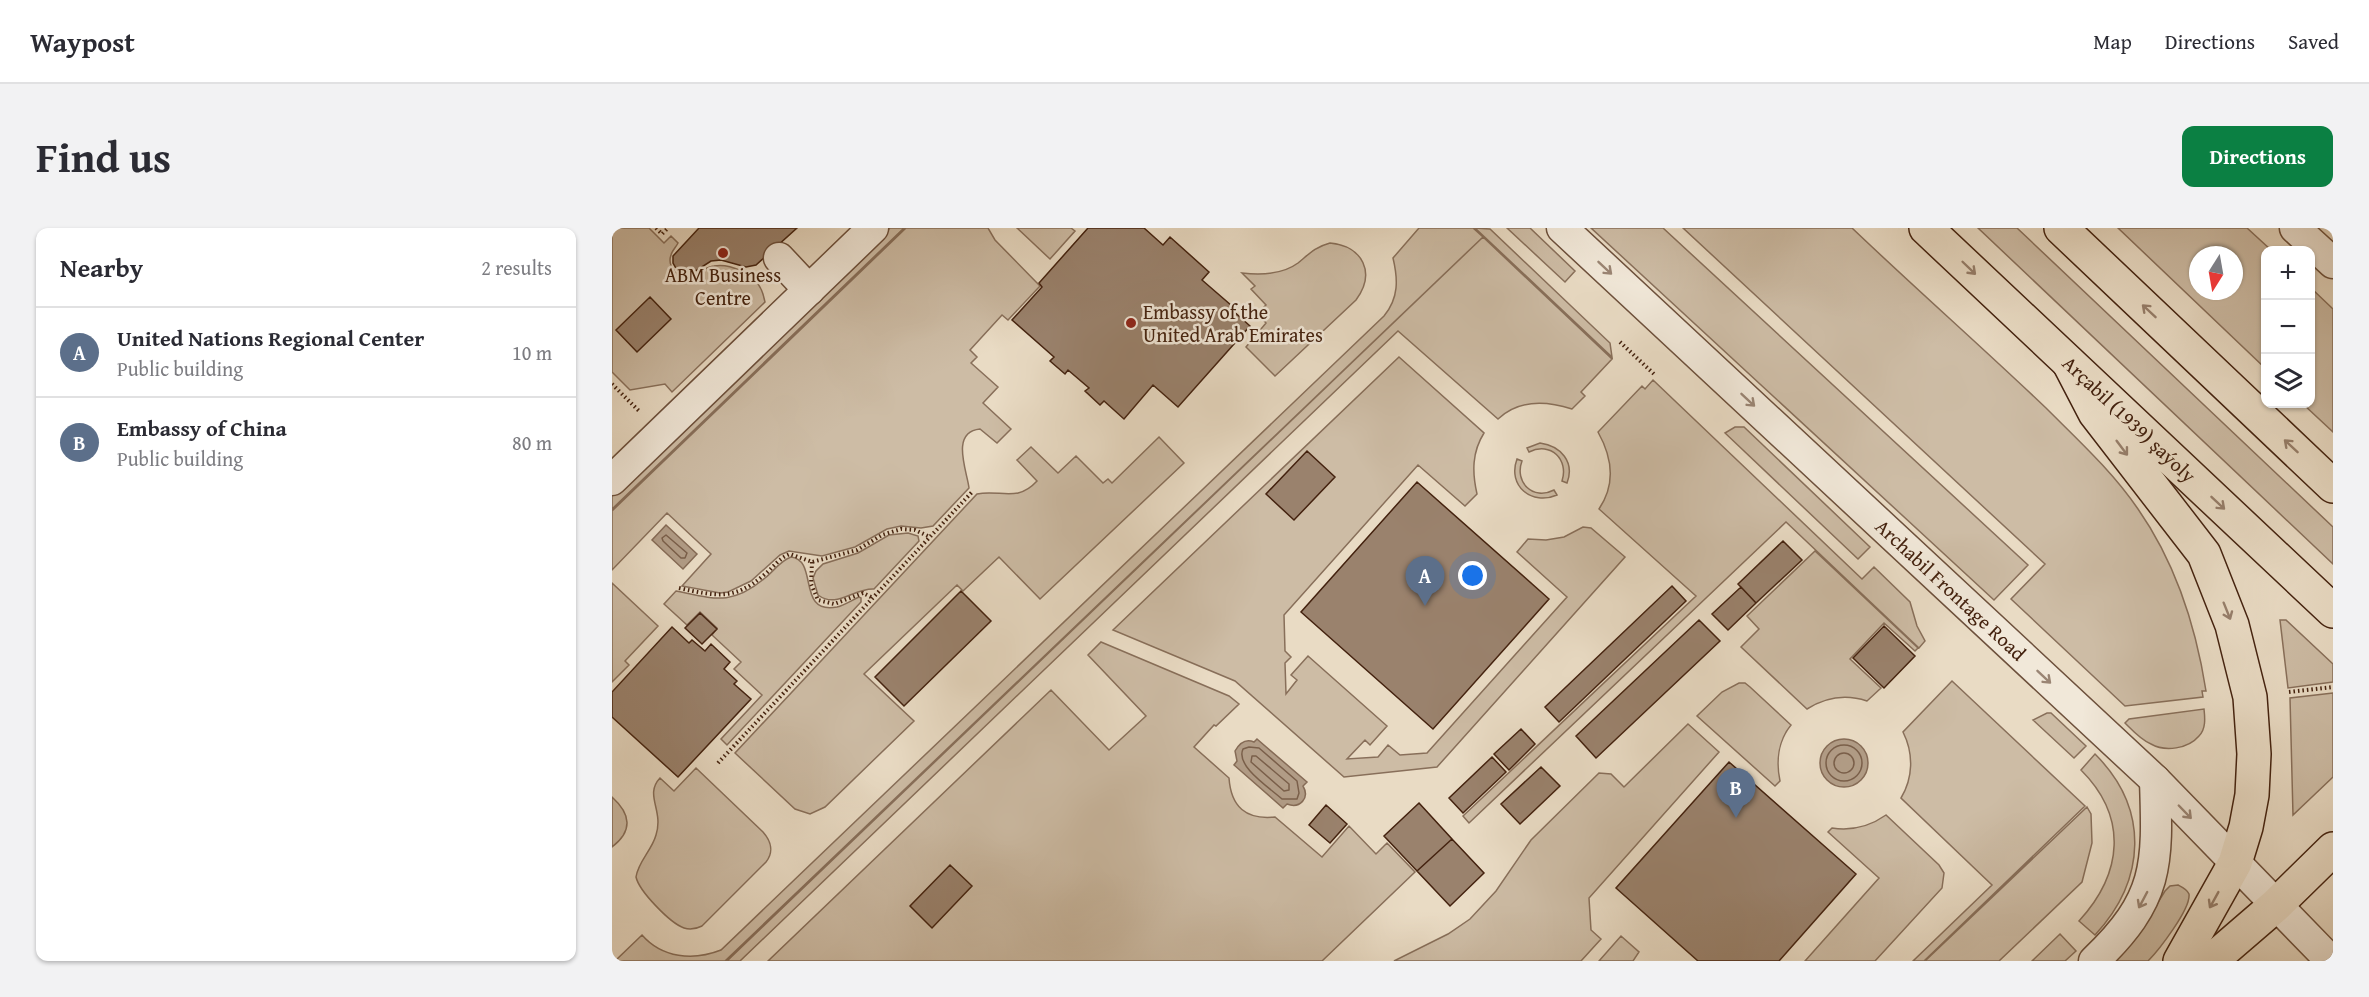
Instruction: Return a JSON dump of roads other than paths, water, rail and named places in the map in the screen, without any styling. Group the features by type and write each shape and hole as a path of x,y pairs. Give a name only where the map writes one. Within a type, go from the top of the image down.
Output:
{"main road":[{"name":"Arçabil (1939) şaýoly","path":"1926,228 2333,611"},
{"path":"2061,228 2333,486"},
{"path":"2069,363 2096,413 2204,554 2232,625 2250,697 2253,754 2252,795 2246,827 2235,862 2180,961"},
{"path":"2211,961 2276,905 2333,849"}],"street":[{"path":"612,480 873,228"},
{"name":"Archabil Frontage Road","path":"1562,228 2155,780 2331,961"},
{"path":"2295,228 2333,263"},
{"path":"779,258 809,290"},
{"path":"2094,961 2129,922 2148,889 2157,841 2155,780"}],"water":[{"path":"666,525 697,554 683,569 652,540"},
{"path":"1257,739 1307,782 1303,786 1305,795 1300,804 1287,804 1283,808 1234,765 1237,761 1235,751 1238,746 1245,741 1254,742"},
{"path":"1844,739 1861,746 1868,763 1861,780 1844,787 1827,780 1820,763 1827,746"}],"place":[{"name":"ABM Business Centre","path":"723,253"},
{"name":"Embassy of the United Arab Emirates","path":"1131,323"},
{"name":"United Nations Regional Center","path":"1425,606"},
{"name":"Embassy of China","path":"1736,818"}]}
